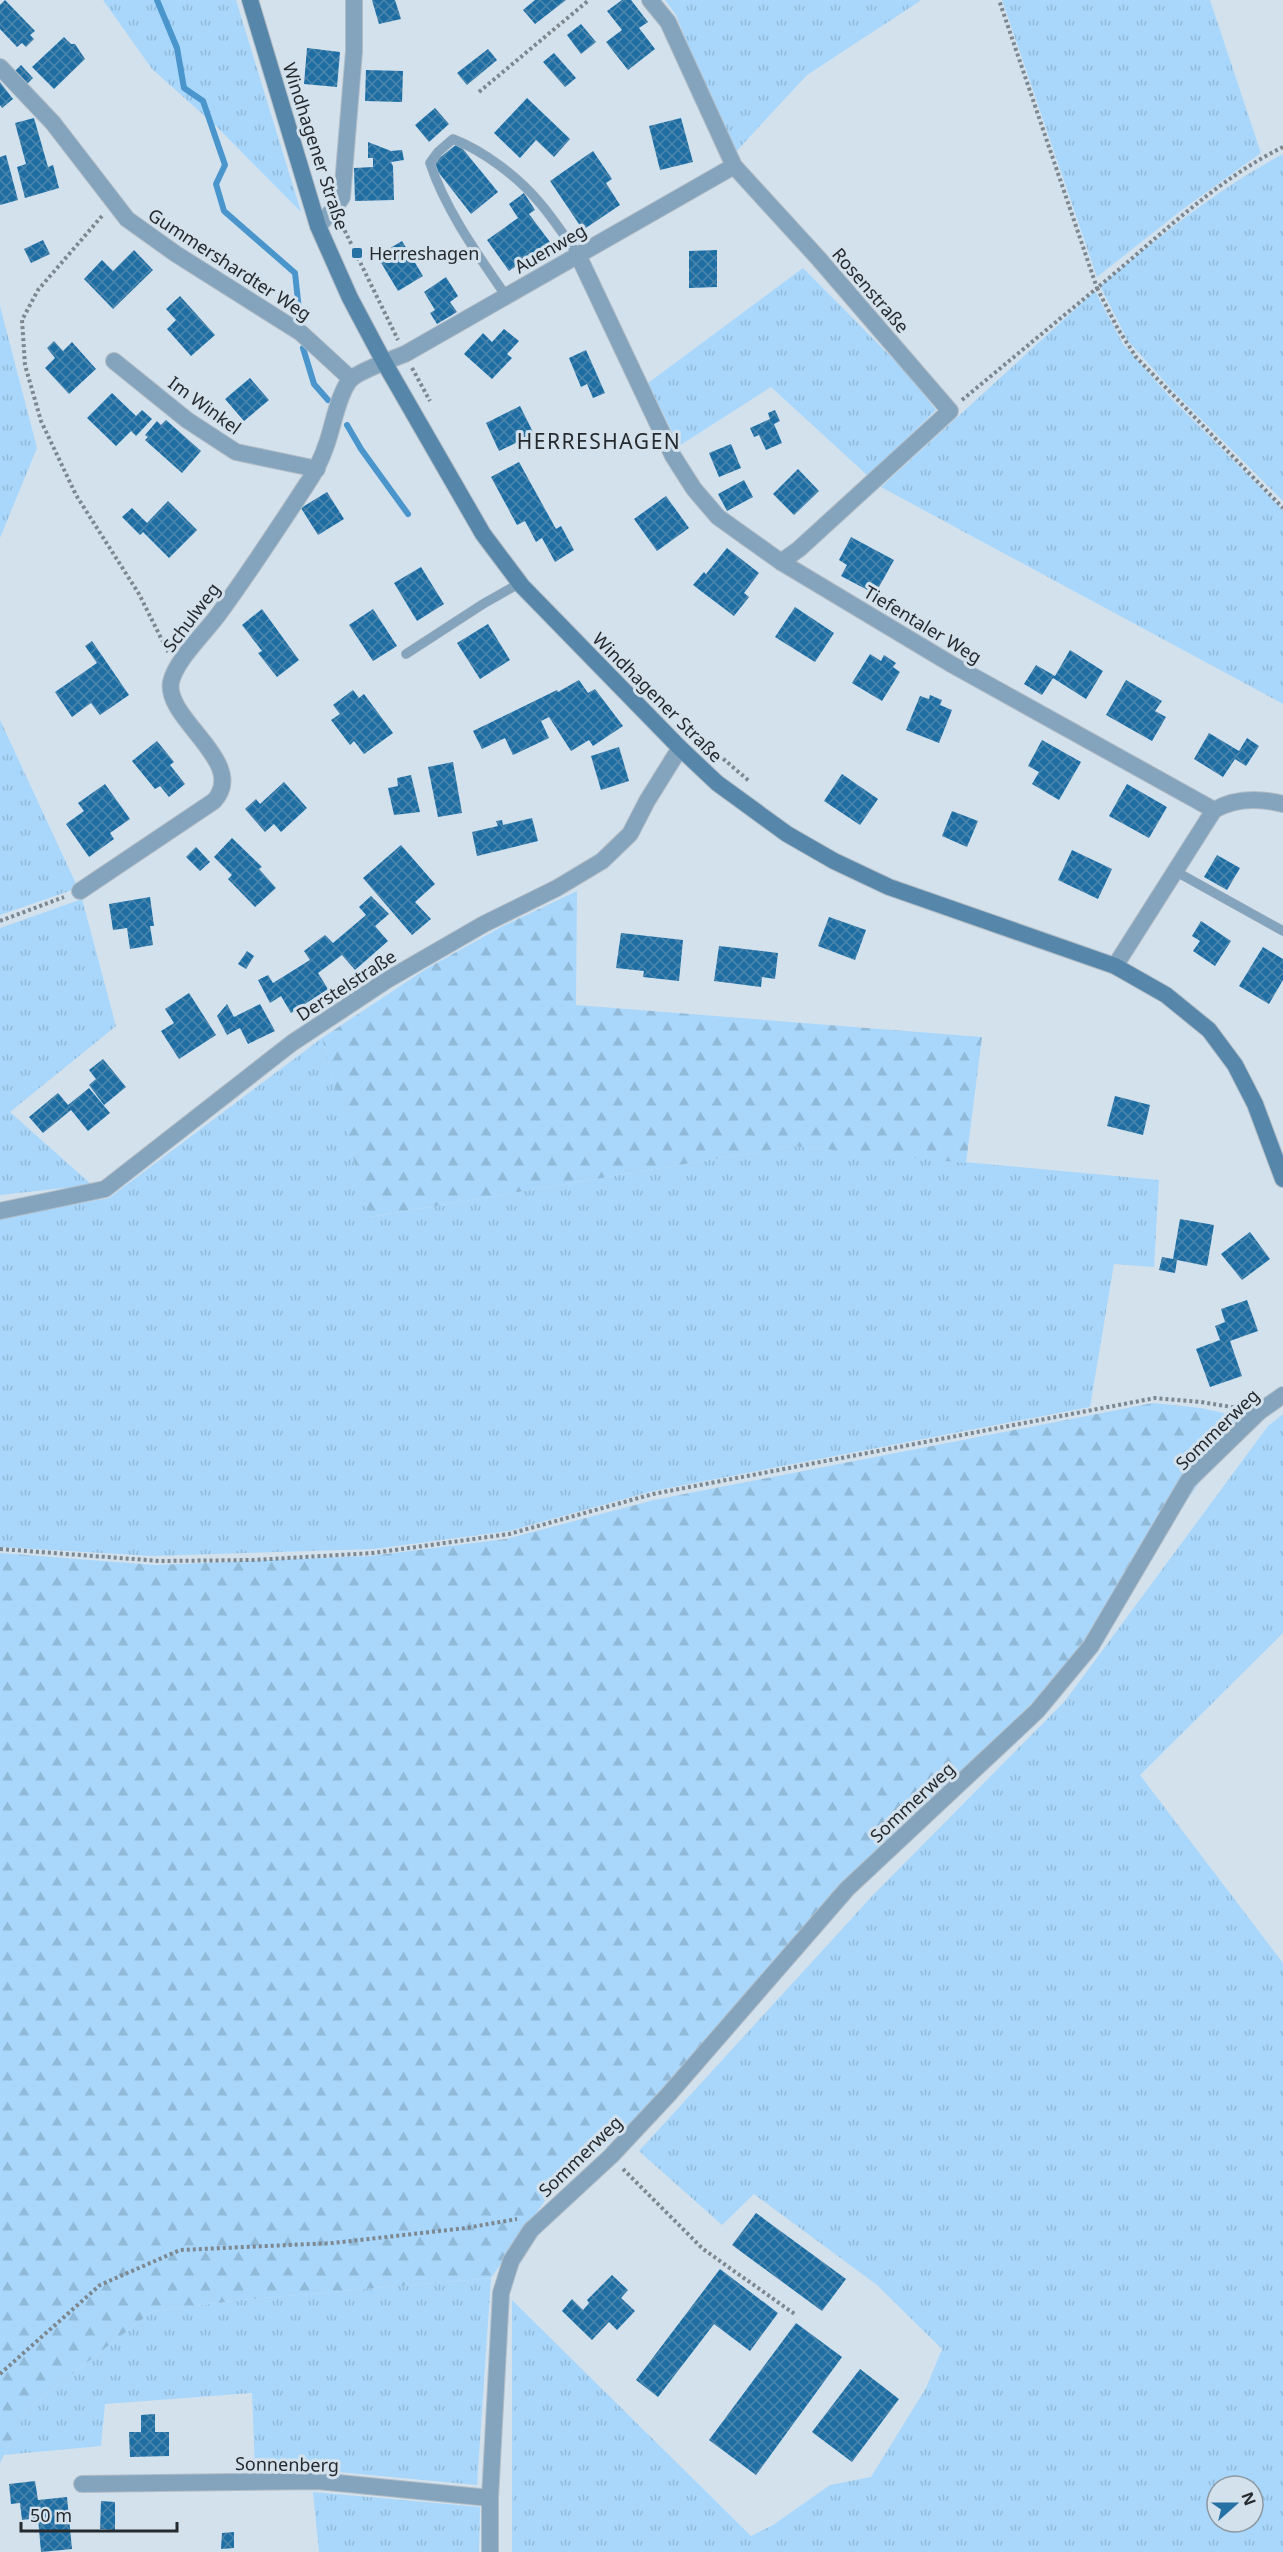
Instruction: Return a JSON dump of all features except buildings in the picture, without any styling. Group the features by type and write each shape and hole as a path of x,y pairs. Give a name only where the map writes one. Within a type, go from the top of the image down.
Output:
{"main road":[{"name":"Windhagener Straße","path":"250,0 318,226 350,298 384,362 483,534 520,583 680,748 717,783 754,811 834,861 889,887 1115,966 1166,995 1209,1030 1235,1065 1255,1104 1283,1179"}],"street":[{"path":"318,226 342,197 354,51 354,0"},
{"name":"Rosenstraße","path":"650,0 668,22 734,166 819,259 950,411"},
{"name":"Gummershardter Weg","path":"0,67 53,123 127,219 157,241 302,333 351,379"},
{"name":"Auenweg","path":"384,362 405,354 734,166"},
{"name":"Tiefentaler Weg","path":"578,255 673,456 694,489 718,517 781,562 951,664 1214,810"},
{"name":"Im Winkel","path":"114,361 187,420 236,452 317,469"},
{"path":"351,379 384,362"},
{"name":"Schulweg","path":"80,891 221,794 222,778 218,761 171,693 176,669 218,615 317,469 351,379"},
{"path":"781,562 799,549 950,411"},
{"name":"Derstelstraße","path":"0,1211 105,1189 311,1031 387,981 484,924 557,888 602,861 630,834 647,801 680,748"},
{"path":"1115,966 1214,810 1223,805 1247,799 1283,804"},
{"name":"Sommerweg","path":"541,2220 611,2156 669,2094 847,1889 1037,1711 1091,1646 1188,1481 1259,1412 1283,1395"},
{"path":"490,2552 490,2498 501,2293 511,2261 531,2230 541,2220"},
{"name":"Sonnenberg","path":"82,2484 318,2481 490,2498"}],"lane":[{"path":"506,296 471,243 432,170 430,163 438,152 453,139 508,173 539,201 578,255"},
{"path":"406,654 520,583"},
{"path":"1176,871 1283,931"}],"path":[{"path":"479,92 589,0"},
{"path":"999,0 1097,288 1118,329 1137,357 1283,508"},
{"path":"950,411 1197,205 1262,157 1283,147"},
{"path":"113,202 38,290 22,320 25,365 41,421 76,495 139,594 176,669"},
{"path":"334,209 432,404"},
{"path":"704,742 757,788"},
{"path":"0,921 80,891"},
{"path":"0,1549 160,1561 254,1560 373,1552 509,1534 652,1494 1155,1398 1201,1402 1259,1412"},
{"path":"611,2156 703,2249 796,2315"},
{"path":"0,2374 100,2285 180,2250 333,2243 466,2228 522,2218 541,2220"}],"green space":[{"path":"103,0 236,0 301,212 217,127 152,69"},
{"path":"665,0 920,1 807,75 732,156 676,15"},
{"path":"1002,0 1210,0 1261,153 1183,209 1097,277"},
{"path":"1283,154 1283,501 1174,392 1128,341 1100,286 1211,198"},
{"path":"803,268 904,370 936,410 868,476 771,387 679,446 648,383"},
{"path":"1095,291 1123,344 1169,396 1283,510 1283,704 881,487"},
{"path":"0,306 37,448 0,538"},
{"path":"0,720 78,888 0,915"},
{"path":"577,891 576,1005 982,1037 966,1163 793,1146 369,1217 322,1038 426,969 501,927"},
{"path":"82,899 116,1026 10,1112 92,1185 0,1195 0,928"},
{"path":"322,1038 370,1217 793,1146 1159,1180 1154,1267 1114,1264 1090,1407 653,1491 509,1531 374,1549 152,1556 0,1547 0,1218 109,1198"},
{"path":"1153,1403 1201,1408 1246,1418 1062,1674 843,1887 668,2090 551,2192 491,2278 250,2299 153,2311 27,2409 0,2463 0,1553 155,1565 370,1556 506,1539 654,1500"},
{"path":"1283,1414 1283,1633 1140,1775 1283,1963 1283,2552 512,2552 512,2300 751,2536 773,2525 830,2485 871,2477 926,2388 942,2349 877,2285 754,2194 722,2225 639,2151 875,1893 1065,1701 1268,1426"},
{"path":"491,2278 477,2485 327,2471 255,2470 252,2393 105,2404 101,2446 4,2455 27,2409 153,2311 250,2299"},
{"path":"313,2492 480,2507 479,2552 319,2552"}],"waterway":[{"path":"157,0 177,48 184,88 203,101 225,165 216,184 224,211 295,273 300,319"},
{"path":"303,348 314,384 328,400"},
{"path":"347,425 361,449 408,514"}],"place":[{"name":"Herreshagen","path":"357,253"}],"district":[{"name":"HERRESHAGEN","path":"599,441"}]}
